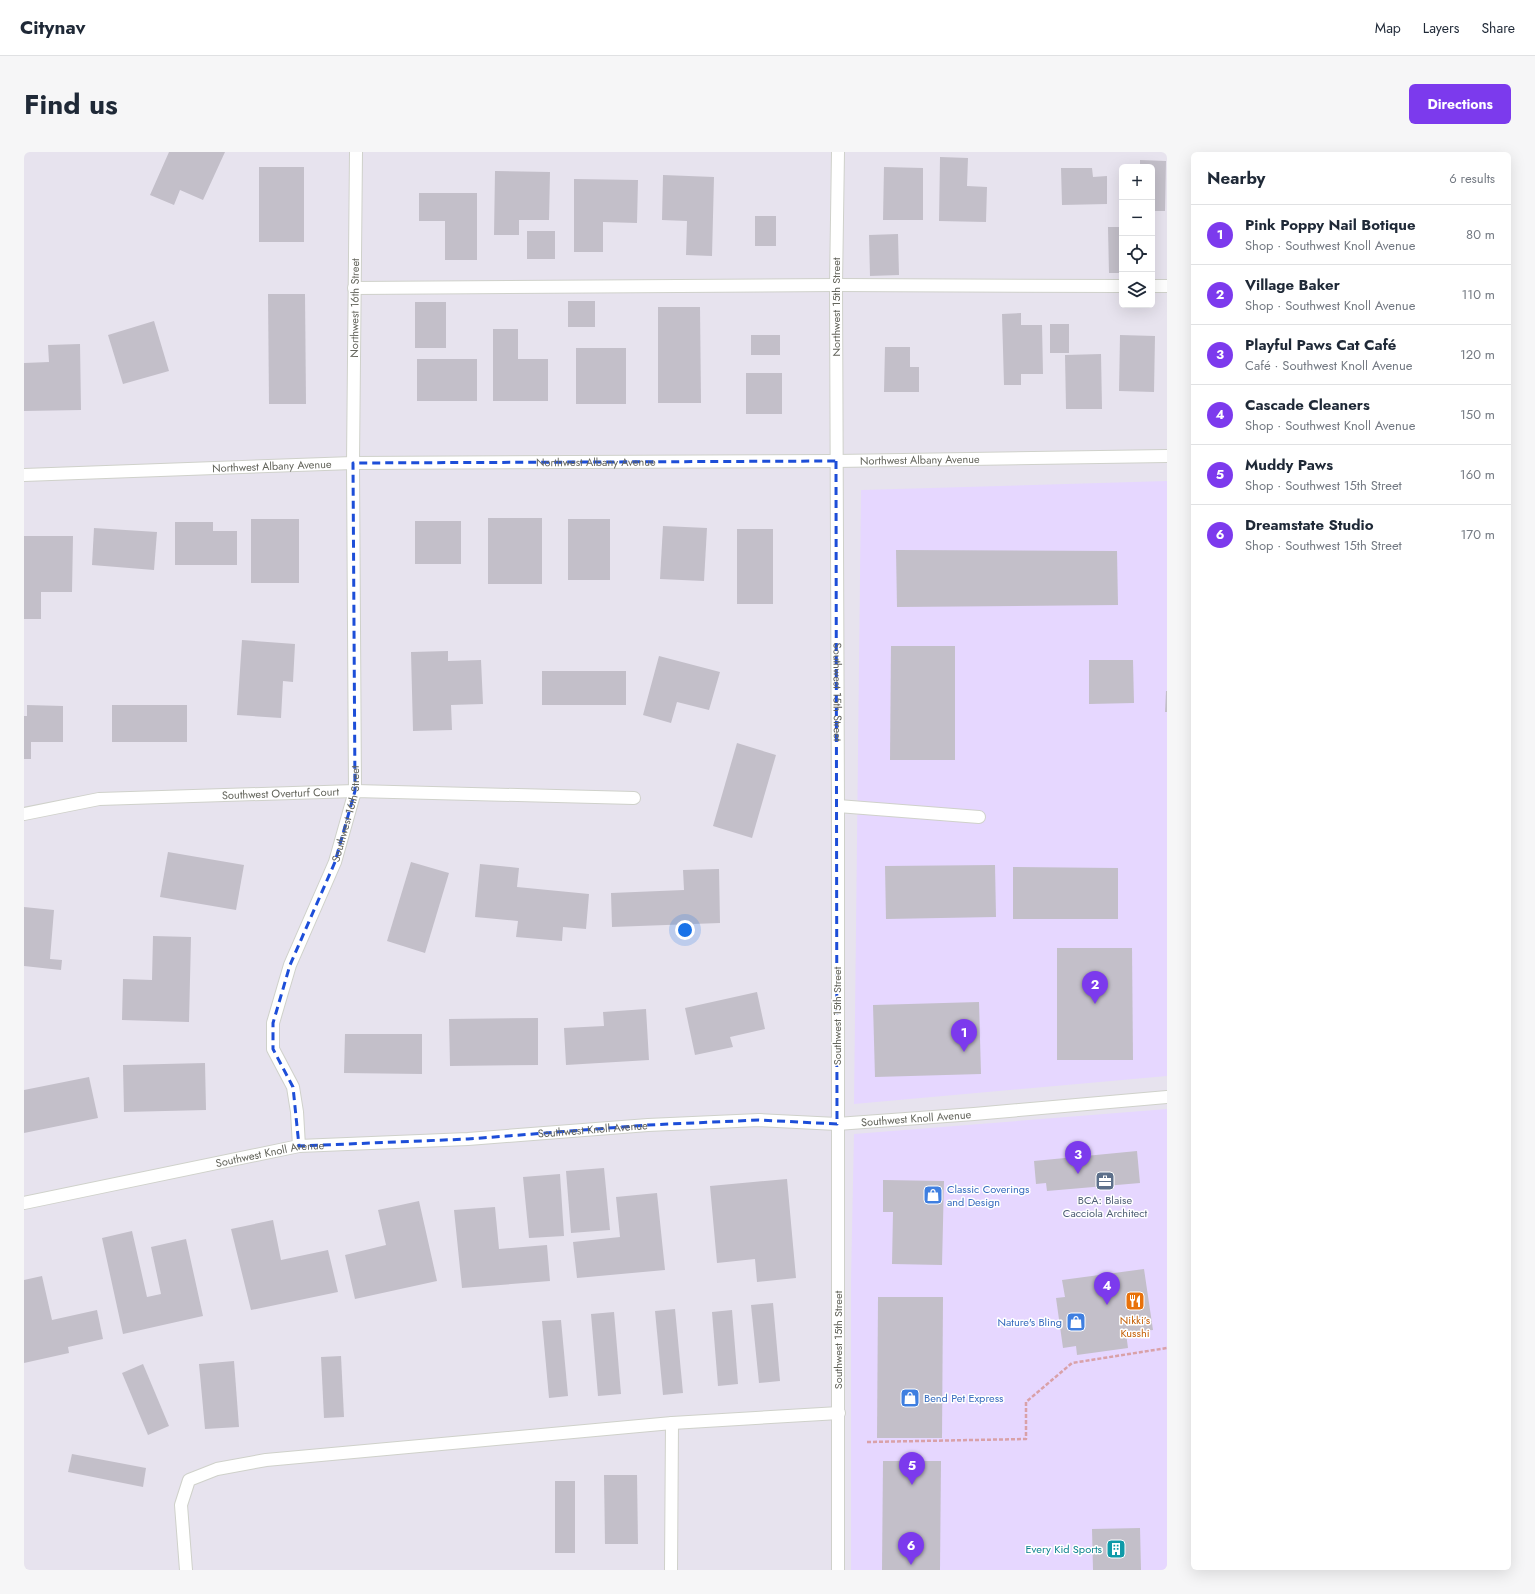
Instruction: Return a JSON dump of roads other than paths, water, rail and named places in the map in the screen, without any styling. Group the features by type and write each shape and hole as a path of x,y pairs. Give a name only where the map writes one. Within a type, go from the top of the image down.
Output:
{"street":[{"name":"Northwest 16th Street","path":"353,463 356,152"},
{"name":"Northwest 15th Street","path":"836,461 838,152"},
{"path":"354,288 836,285 1119,286"},
{"path":"1155,286 1167,286"},
{"name":"Northwest Albany Avenue","path":"24,475 353,463 836,461 1167,456"},
{"name":"Southwest 15th Street","path":"836,461 838,806 838,1570"},
{"name":"Southwest 16th Street","path":"299,1146 297,1112 293,1087 273,1049 273,1023 290,965 335,862 355,791 353,463"},
{"name":"Southwest Overturf Court","path":"24,814 99,799 355,791 634,798"},
{"path":"838,806 979,817"},
{"name":"Southwest Knoll Avenue","path":"24,1203 299,1146 468,1139 648,1124 759,1120 837,1124 974,1114 1167,1097"},
{"path":"186,1570 181,1505 189,1480 217,1468 266,1460 672,1424 839,1413"},
{"path":"670,1570 672,1424"}],"place":[{"name":"Village Baker","path":"1095,1004"},
{"name":"Pink Poppy Nail Botique","path":"964,1052"},
{"name":"Playful Paws Cat Café","path":"1078,1174"},
{"name":"BCA: Blaise Cacciola Architect","path":"1105,1181"},
{"name":"Classic Coverings and Design","path":"933,1195"},
{"name":"Nikki’s Kusshi","path":"1135,1301"},
{"name":"Cascade Cleaners","path":"1107,1305"},
{"name":"Nature's Bling","path":"1076,1322"},
{"name":"Bend Pet Express","path":"910,1398"},
{"name":"Muddy Paws","path":"912,1485"},
{"name":"Every Kid Sports","path":"1116,1549"},
{"name":"Dreamstate Studio","path":"911,1565"}]}
